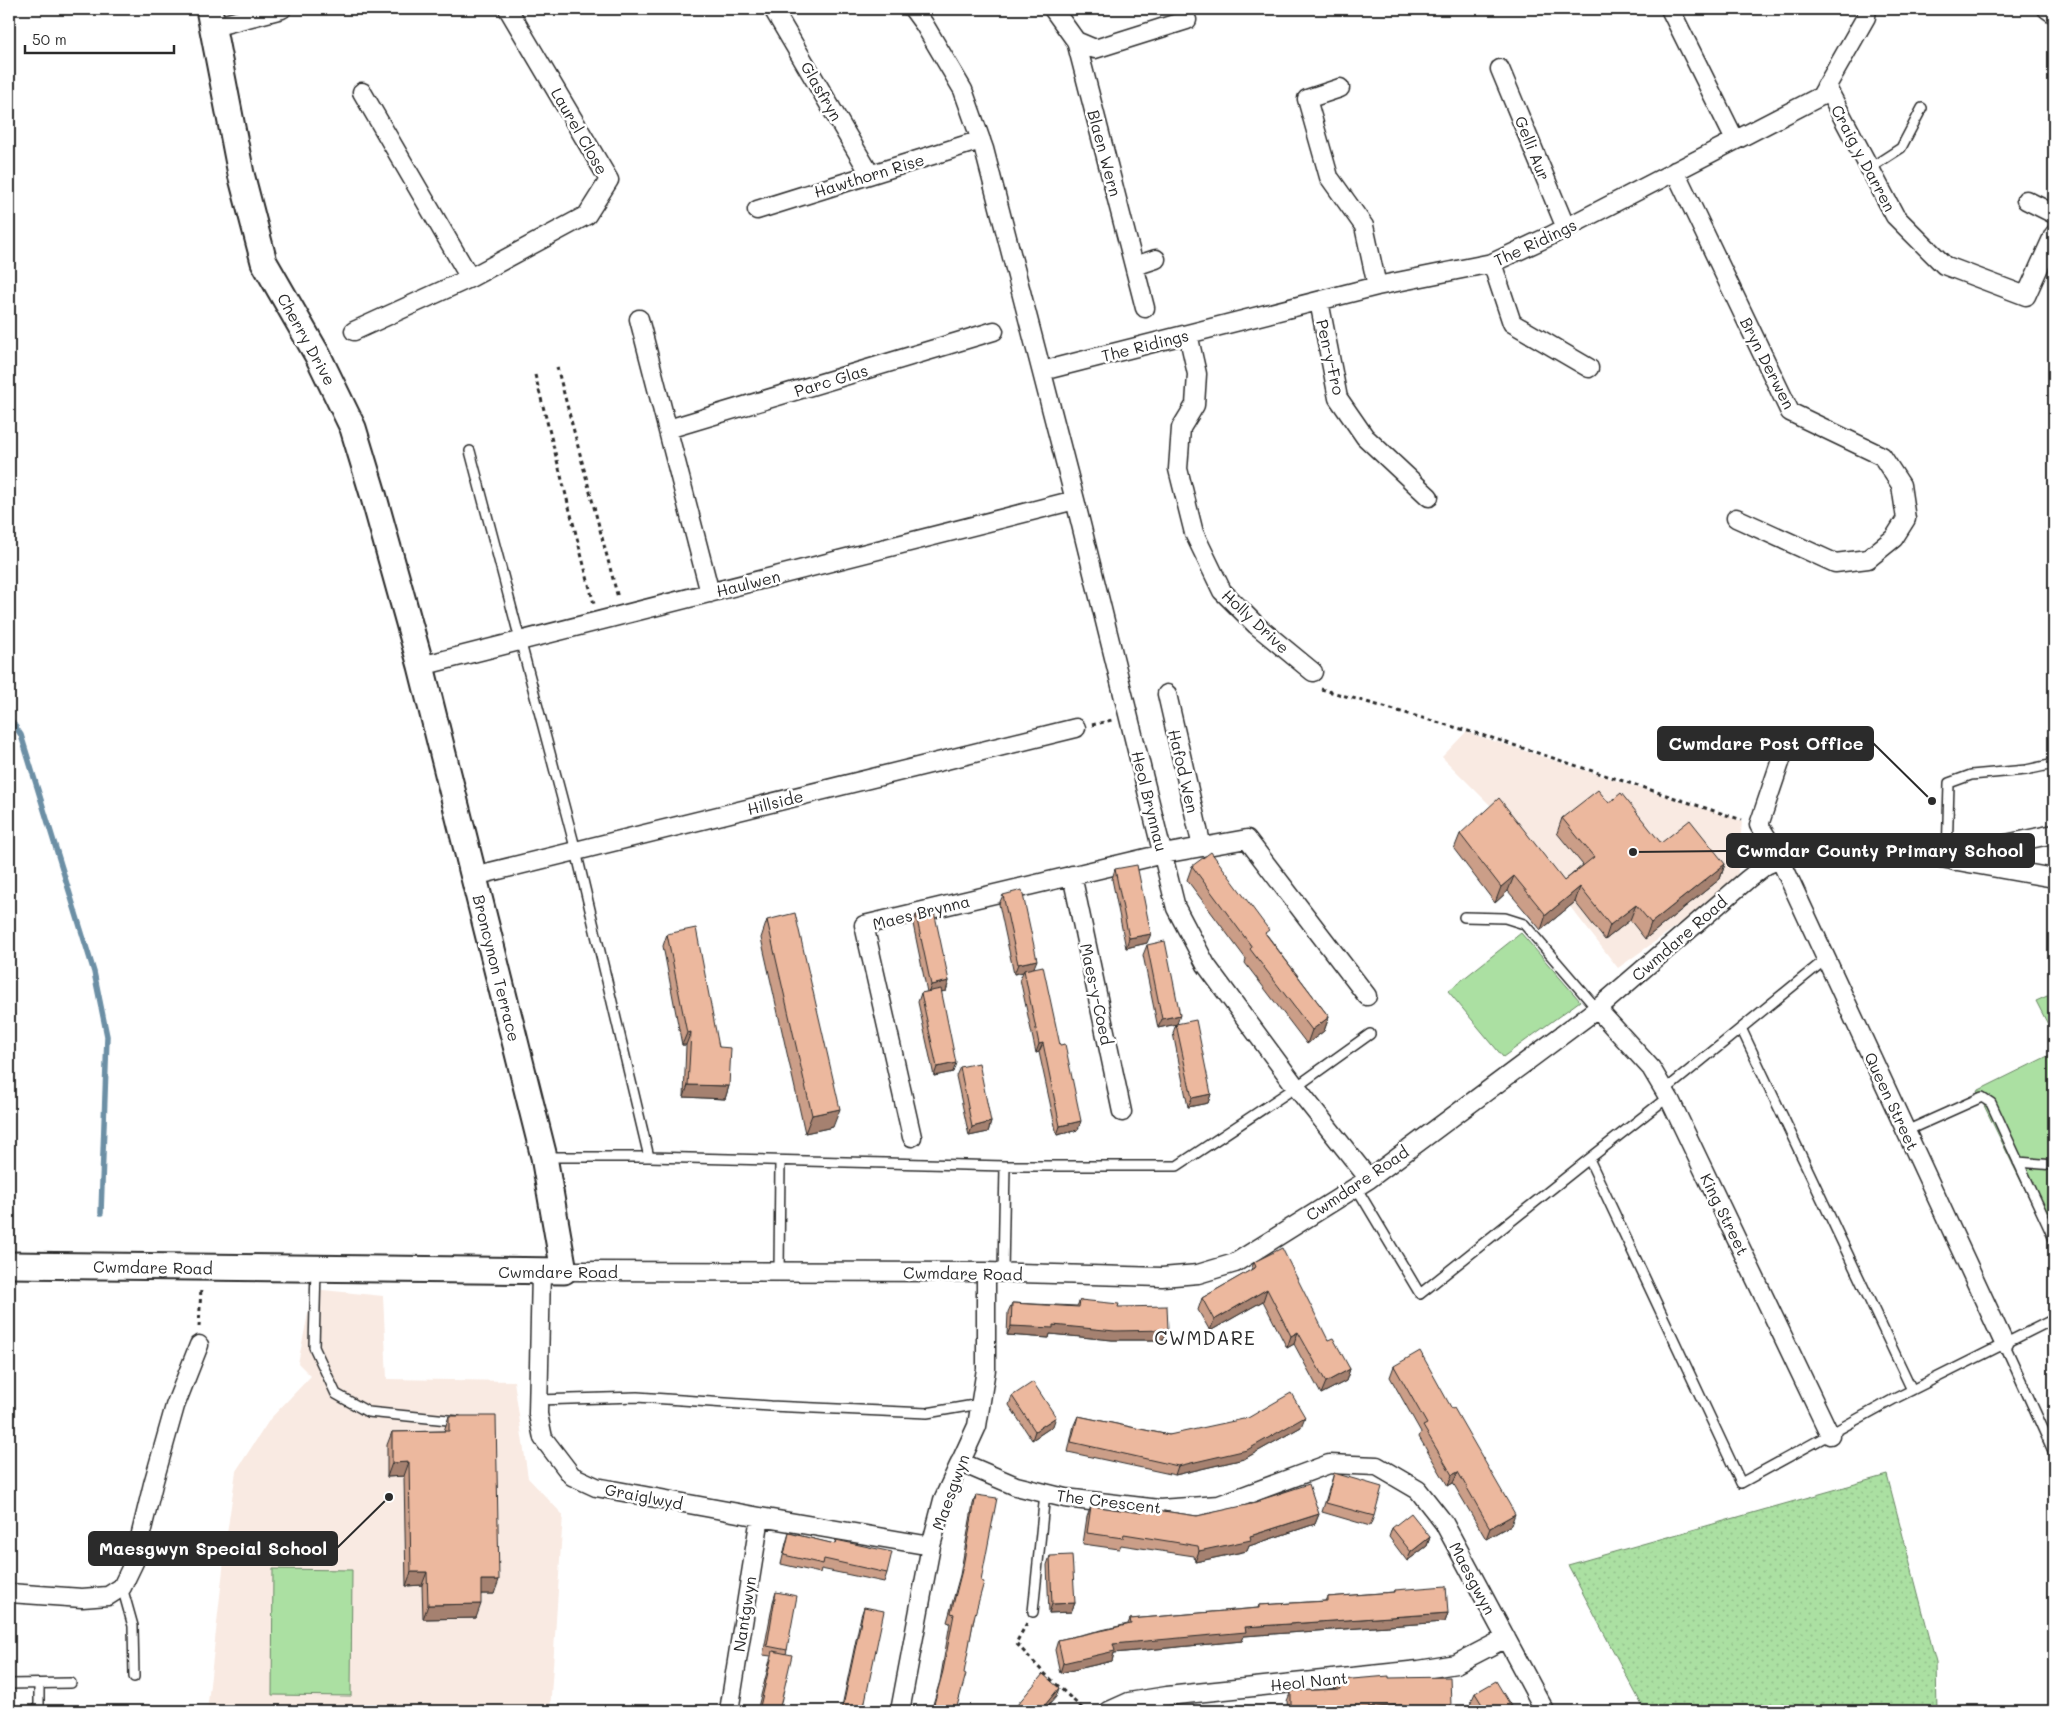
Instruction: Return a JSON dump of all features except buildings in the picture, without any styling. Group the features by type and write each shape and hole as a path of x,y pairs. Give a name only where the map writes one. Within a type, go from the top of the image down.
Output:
{"street":[{"path":"210,18 282,9"},
{"name":"Laurel Close","path":"354,331 470,278 587,215 609,180 508,9"},
{"name":"Glasfryn","path":"773,9 870,174"},
{"name":"Heol Brynnau","path":"913,9 963,90 981,140 1075,500 1176,908 1206,965 1296,1087 1363,1183"},
{"name":"Blaen Wern","path":"1053,9 1076,40 1145,308"},
{"path":"1670,9 1735,140"},
{"name":"The Ridings","path":"1042,371 1377,286 1492,264 1566,228 1821,96 1866,17 1867,9"},
{"path":"2047,9 2054,14"},
{"name":"Cherry Drive","path":"210,18 241,174 264,262 318,356 353,428 421,666"},
{"path":"1076,40 1095,49 1187,20"},
{"name":"Gelli Aur","path":"1500,68 1566,228"},
{"name":"Craig y Darren","path":"1826,86 1896,216 1944,265 2026,296 2054,234"},
{"path":"1340,88 1307,99 1329,177 1364,226 1377,286"},
{"path":"362,92 470,278"},
{"name":"Hawthorn Rise","path":"757,210 981,140"},
{"name":"Bryn Derwen","path":"1675,171 1790,412 1882,456 1901,485 1906,519 1894,538 1868,559 1835,563 1736,518"},
{"path":"2026,200 2054,214"},
{"path":"1135,266 1156,259"},
{"path":"1492,264 1512,324 1589,368"},
{"name":"Pen-y-Fro","path":"1319,301 1338,398 1364,438 1429,497"},
{"path":"639,319 710,593"},
{"name":"Parc Glas","path":"668,429 994,331"},
{"name":"Holly Drive","path":"1188,334 1196,374 1196,405 1181,428 1178,469 1194,533 1222,591 1256,625 1313,672"},
{"name":"Haulwen","path":"421,666 1075,500"},
{"name":"Broncynon Terrace","path":"421,666 544,1157 552,1271"},
{"name":"Hafod Wen","path":"1167,694 1202,847"},
{"name":"Hillside","path":"474,876 1076,728"},
{"path":"1759,825 1787,742"},
{"name":"Queen Street","path":"1759,825 1780,859 2004,1344"},
{"path":"1950,860 1967,852 2054,834"},
{"path":"1072,875 1163,854 1247,839 1367,996"},
{"name":"Cwmdare Road","path":"9,1265 552,1271 994,1273 1162,1277 1198,1274 1235,1263 1363,1183 1597,1009 1766,865 1780,859 1807,853 1852,848 1907,852 2054,878"},
{"name":"Maes-y-Coed","path":"1072,875 1122,1112"},
{"name":"Maes Brynna","path":"912,1137 864,925 1072,875"},
{"name":"King Street","path":"1597,1009 1651,1068 1666,1094 1830,1434"},
{"name":"Graiglwyd","path":"552,1271 538,1414 543,1438 572,1476 596,1487 931,1546"},
{"name":"Maesgwyn","path":"900,1711 931,1546 944,1500 977,1426 986,1369 994,1273"},
{"path":"9,1593 82,1598 108,1596 122,1587 134,1562 175,1406 199,1345"},
{"name":"The Crescent","path":"960,1462 1016,1486 1065,1498 1159,1509 1219,1505 1330,1464 1377,1466"},
{"name":"Maesgwyn","path":"1377,1466 1418,1490 1444,1523 1545,1711"},
{"name":"Nantgwyn","path":"729,1711 760,1517"},
{"name":"Heol Nant","path":"1109,1711 1129,1702 1167,1696 1419,1670 1456,1664 1506,1638"}],"lane":[{"path":"1870,168 1901,148 1922,108"},
{"path":"470,451 576,851 649,1157"},
{"path":"1950,860 1949,783 1971,775 2026,770 2054,764"},
{"path":"1464,917 1505,918 1524,924 1597,1009"},
{"path":"1363,1183 1420,1294 1589,1159 1740,1028 1826,958"},
{"path":"1740,1028 1912,1390"},
{"path":"544,1157 649,1157 1005,1166 1177,1166 1296,1087 1370,1034"},
{"path":"1906,1131 1982,1097 1991,1103 2054,1239"},
{"path":"1589,1159 1741,1483 1912,1390 2054,1319"},
{"path":"778,1272 780,1160"},
{"path":"2018,1162 2054,1165"},
{"path":"994,1273 1005,1166"},
{"path":"316,1269 314,1346 336,1394 368,1412 461,1422"},
{"path":"2004,1344 2054,1453"},
{"path":"538,1400 637,1397 770,1406 927,1413 980,1404"},
{"path":"1033,1612 1045,1493"},
{"path":"122,1587 133,1626 134,1677"},
{"path":"9,1684 71,1683"},
{"path":"39,1684 40,1711"}],"path":[{"path":"557,366 622,616"},
{"path":"535,375 598,621"},
{"path":"1313,672 1317,688 1489,737 1759,825"},
{"path":"1076,728 1129,716"},
{"path":"199,1345 201,1267"},
{"path":"1033,1612 1016,1642 1042,1671 1085,1711"}],"shaded area":[{"path":"1466,732 1742,821 1737,883 1618,968 1493,808 1442,757"},
{"path":"313,1289 383,1296 387,1379 514,1381 528,1478 563,1515 550,1711 207,1711 236,1471 270,1419 311,1376 298,1363"}],"green space":[{"path":"1521,933 1580,1001 1503,1057 1448,991"},
{"path":"2054,993 2054,1036 2036,1001"},
{"path":"2054,1053 2054,1249 1977,1091"},
{"path":"1887,1475 1936,1662 1937,1711 1645,1711 1568,1565"},
{"path":"273,1569 352,1570 351,1696 272,1695"}],"waterway":[{"path":"9,717 21,735 94,972 107,1036 101,1213"}],"place":[{"name":"Cwmdare Post Office","path":"1932,801"},
{"name":"Cwmdar County Primary School","path":"1633,852"},
{"name":"Maesgwyn Special School","path":"389,1497"}],"district":[{"name":"CWMDARE","path":"1205,1337"}]}
